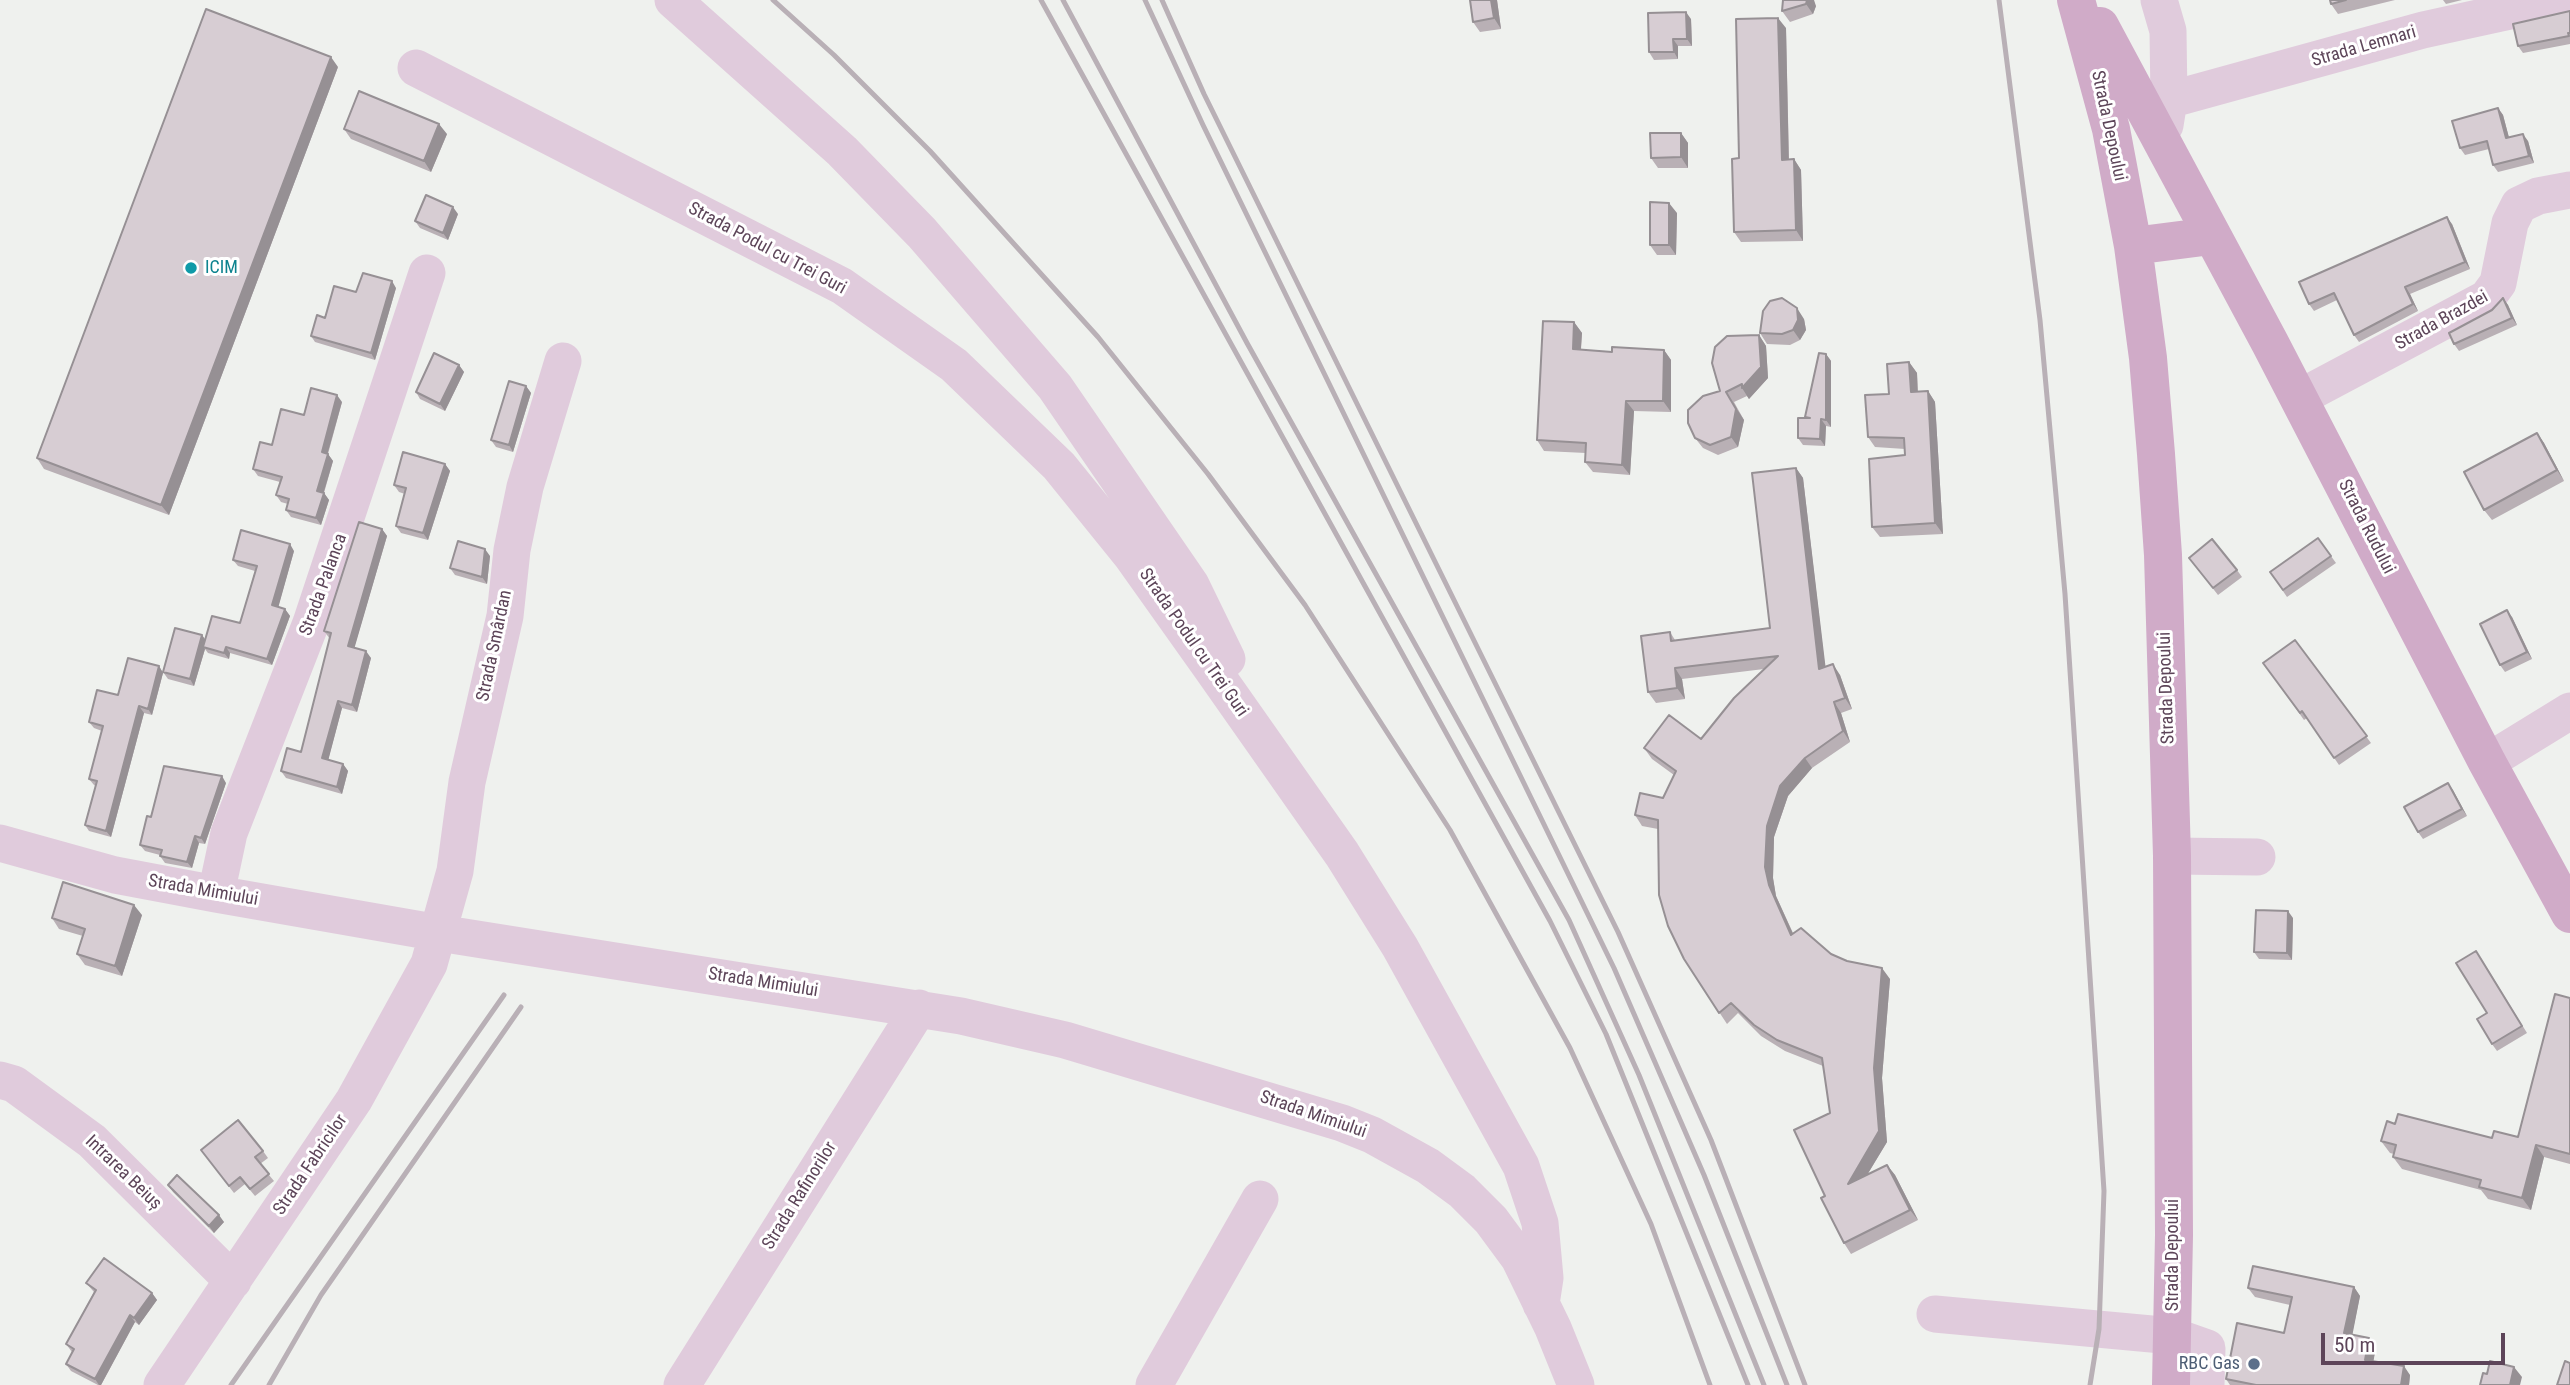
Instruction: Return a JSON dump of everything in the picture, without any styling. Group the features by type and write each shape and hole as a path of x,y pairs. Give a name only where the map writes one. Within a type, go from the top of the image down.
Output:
{"main road":[{"name":"Strada Depoului","path":"2076,0 2111,129 2133,246 2148,358 2162,543 2172,856 2171,1385"},
{"name":"Strada Rudului","path":"2085,0 2299,398 2487,762 2570,914"},
{"path":"2133,246 2211,236"}],"street":[{"name":"Strada Podul cu Trei Guri","path":"673,0 842,151 922,233 1055,387 1191,585 1277,760"},
{"path":"2161,0 2168,31 2169,100 2162,140"},
{"name":"Strada Lemnari","path":"2169,100 2423,30 2561,0"},
{"name":"Strada Podul cu Trei Guri","path":"416,68 842,286 954,365 1059,466 1131,555 1277,760 1342,854 1399,947 1521,1166 1540,1223 1545,1278 1541,1304"},
{"name":"Strada Brazdei","path":"2299,398 2487,298 2498,283 2510,223 2519,205 2538,196 2570,190"},
{"name":"Strada Palanca","path":"216,894 229,833 311,623 427,273"},
{"name":"Strada Smârdan","path":"439,933 455,871 467,782 505,615 512,550 562,361"},
{"path":"2487,762 2570,711"},
{"name":"Strada Mimiului","path":"0,843 116,875 216,894 439,933 919,1008 1065,1040 1342,1123 1372,1135 1428,1166 1462,1191 1491,1220 1519,1258 1576,1385"},
{"path":"2172,856 2257,857"},
{"name":"Strada Fabricilor","path":"162,1385 354,1100 401,1020 429,964 439,933"},
{"name":"Strada Rafinorilor","path":"682,1385 919,1008"},
{"name":"Intrarea Beiuș","path":"0,1080 14,1084 92,1141 233,1281"},
{"path":"1154,1385 1260,1199"},
{"path":"1935,1314 2173,1336 2207,1348 2206,1385"}],"building":[{"path":"1470,0 1491,0 1494,18 1473,22"},
{"path":"1783,0 1807,0 1806,4 1782,11"},
{"path":"2330,0 2346,0 2331,4"},
{"name":"ICIM","path":"206,9 331,57 161,505 37,458"},
{"path":"2570,11 2569,36 2518,46 2513,24"},
{"path":"1686,12 1687,39 1673,39 1674,52 1649,52 1648,13"},
{"path":"1778,18 1782,160 1794,159 1796,230 1734,232 1732,159 1739,158 1736,19"},
{"path":"359,91 439,124 424,161 344,129"},
{"path":"2498,108 2506,138 2523,134 2529,156 2493,165 2487,141 2460,148 2452,121"},
{"path":"1650,133 1681,133 1681,157 1651,158"},
{"path":"426,195 453,207 443,233 415,221"},
{"path":"1650,202 1669,203 1669,245 1650,245"},
{"path":"2447,217 2465,262 2405,287 2413,304 2354,335 2334,293 2309,304 2299,282"},
{"path":"363,273 392,281 371,353 311,336 317,315 325,318 334,286 356,292"},
{"path":"1782,298 1797,308 1798,320 1793,330 1782,334 1760,333 1763,311 1770,301"},
{"path":"2503,298 2512,318 2454,344 2449,333 2492,310"},
{"path":"1543,321 1574,322 1573,349 1612,352 1612,347 1664,350 1663,401 1626,401 1622,465 1585,462 1586,443 1537,440"},
{"path":"1759,335 1761,367 1742,388 1742,384 1726,392 1736,409 1731,437 1710,445 1695,438 1688,423 1688,410 1703,396 1720,391 1712,363 1715,347 1727,336"},
{"path":"434,353 459,365 440,404 416,392"},
{"path":"1819,353 1826,354 1826,420 1821,419 1820,439 1798,438 1798,418 1810,418 1805,417"},
{"path":"1909,362 1911,392 1928,391 1935,523 1872,527 1869,459 1905,455 1904,438 1868,437 1865,395 1889,394 1887,364"},
{"path":"509,381 526,386 509,445 491,440"},
{"path":"311,388 337,395 322,452 328,454 317,491 324,493 316,518 286,510 289,499 276,495 282,477 253,469 260,442 272,445 281,409 304,415"},
{"path":"2537,433 2557,470 2484,510 2464,472"},
{"path":"403,452 445,464 423,533 396,526 406,488 394,485"},
{"path":"1796,468 1819,669 1833,664 1845,698 1834,702 1843,731 1805,758 1780,786 1767,826 1765,867 1769,885 1791,935 1801,928 1831,954 1847,961 1882,968 1874,1068 1879,1131 1848,1184 1887,1165 1910,1210 1844,1243 1821,1198 1825,1196 1794,1130 1830,1113 1822,1058 1777,1040 1754,1025 1731,1003 1719,1013 1684,959 1668,926 1659,895 1658,820 1635,815 1640,793 1663,798 1676,771 1644,748 1669,715 1701,739 1734,698 1778,656 1675,668 1677,688 1648,692 1641,636 1670,632 1671,641 1770,628 1752,473"},
{"path":"359,522 382,529 348,646 366,651 352,705 338,701 322,758 343,764 337,787 281,771 287,748 301,752 331,633 324,631"},
{"path":"241,530 290,544 272,605 285,609 267,659 226,647 224,653 203,647 212,616 240,623 257,566 233,560"},
{"path":"2318,538 2331,556 2283,590 2270,572"},
{"path":"2212,539 2237,570 2213,588 2189,558"},
{"path":"458,541 485,549 482,577 450,568"},
{"path":"2507,610 2527,652 2500,665 2480,624"},
{"path":"175,628 202,635 190,679 163,672"},
{"path":"2295,640 2367,736 2334,758 2302,711 2300,713 2263,663"},
{"path":"128,658 159,666 148,709 139,706 106,831 85,825 97,781 89,779 103,726 89,722 97,690 118,695"},
{"path":"164,766 222,776 201,838 195,836 187,862 160,856 162,850 140,845 147,816 151,817"},
{"path":"2448,783 2462,809 2418,832 2404,807"},
{"path":"63,882 134,905 115,966 77,954 85,929 52,918"},
{"path":"2256,910 2288,911 2287,953 2254,952"},
{"path":"2476,951 2522,1026 2492,1044 2477,1019 2487,1013 2456,963"},
{"path":"2555,994 2570,998 2570,1154 2536,1145 2522,1198 2479,1187 2481,1180 2393,1157 2396,1145 2381,1141 2387,1121 2395,1124 2398,1114 2492,1138 2494,1131 2518,1137"},
{"path":"238,1120 263,1151 255,1157 269,1174 250,1189 240,1177 229,1186 201,1150"},
{"path":"177,1175 219,1215 209,1226 168,1185"},
{"path":"104,1258 152,1293 134,1318 130,1315 95,1379 66,1364 74,1349 66,1344 96,1290 86,1283"},
{"path":"2253,1266 2354,1287 2344,1333 2369,1338 2365,1360 2404,1366 2401,1385 2256,1385 2226,1379 2237,1323 2284,1333 2292,1297 2248,1288"},
{"path":"2490,1361 2514,1367 2510,1385 2480,1385 2483,1373 2487,1374"},
{"path":"2565,1361 2570,1363 2570,1385 2557,1385"}],"railway":[{"path":"773,0 834,55 930,151 1098,337 1208,474 1305,605 1450,830 1570,1048 1651,1224 1710,1385"},
{"path":"1041,0 1550,921 1606,1034 1748,1385"},
{"path":"1063,0 1247,343 1569,920 1639,1075 1764,1385"},
{"path":"1145,0 1203,125 1614,968 1704,1175 1787,1385"},
{"path":"1162,0 1204,94 1618,932 1711,1140 1805,1385"},
{"path":"1999,0 2040,320 2065,594 2104,1191 2099,1329 2090,1385"},
{"path":"231,1385 504,995"},
{"path":"269,1385 321,1295 521,1007"}],"place":[{"name":"ICIM","path":"191,268"},
{"name":"RBC Gas","path":"2254,1364"}]}
